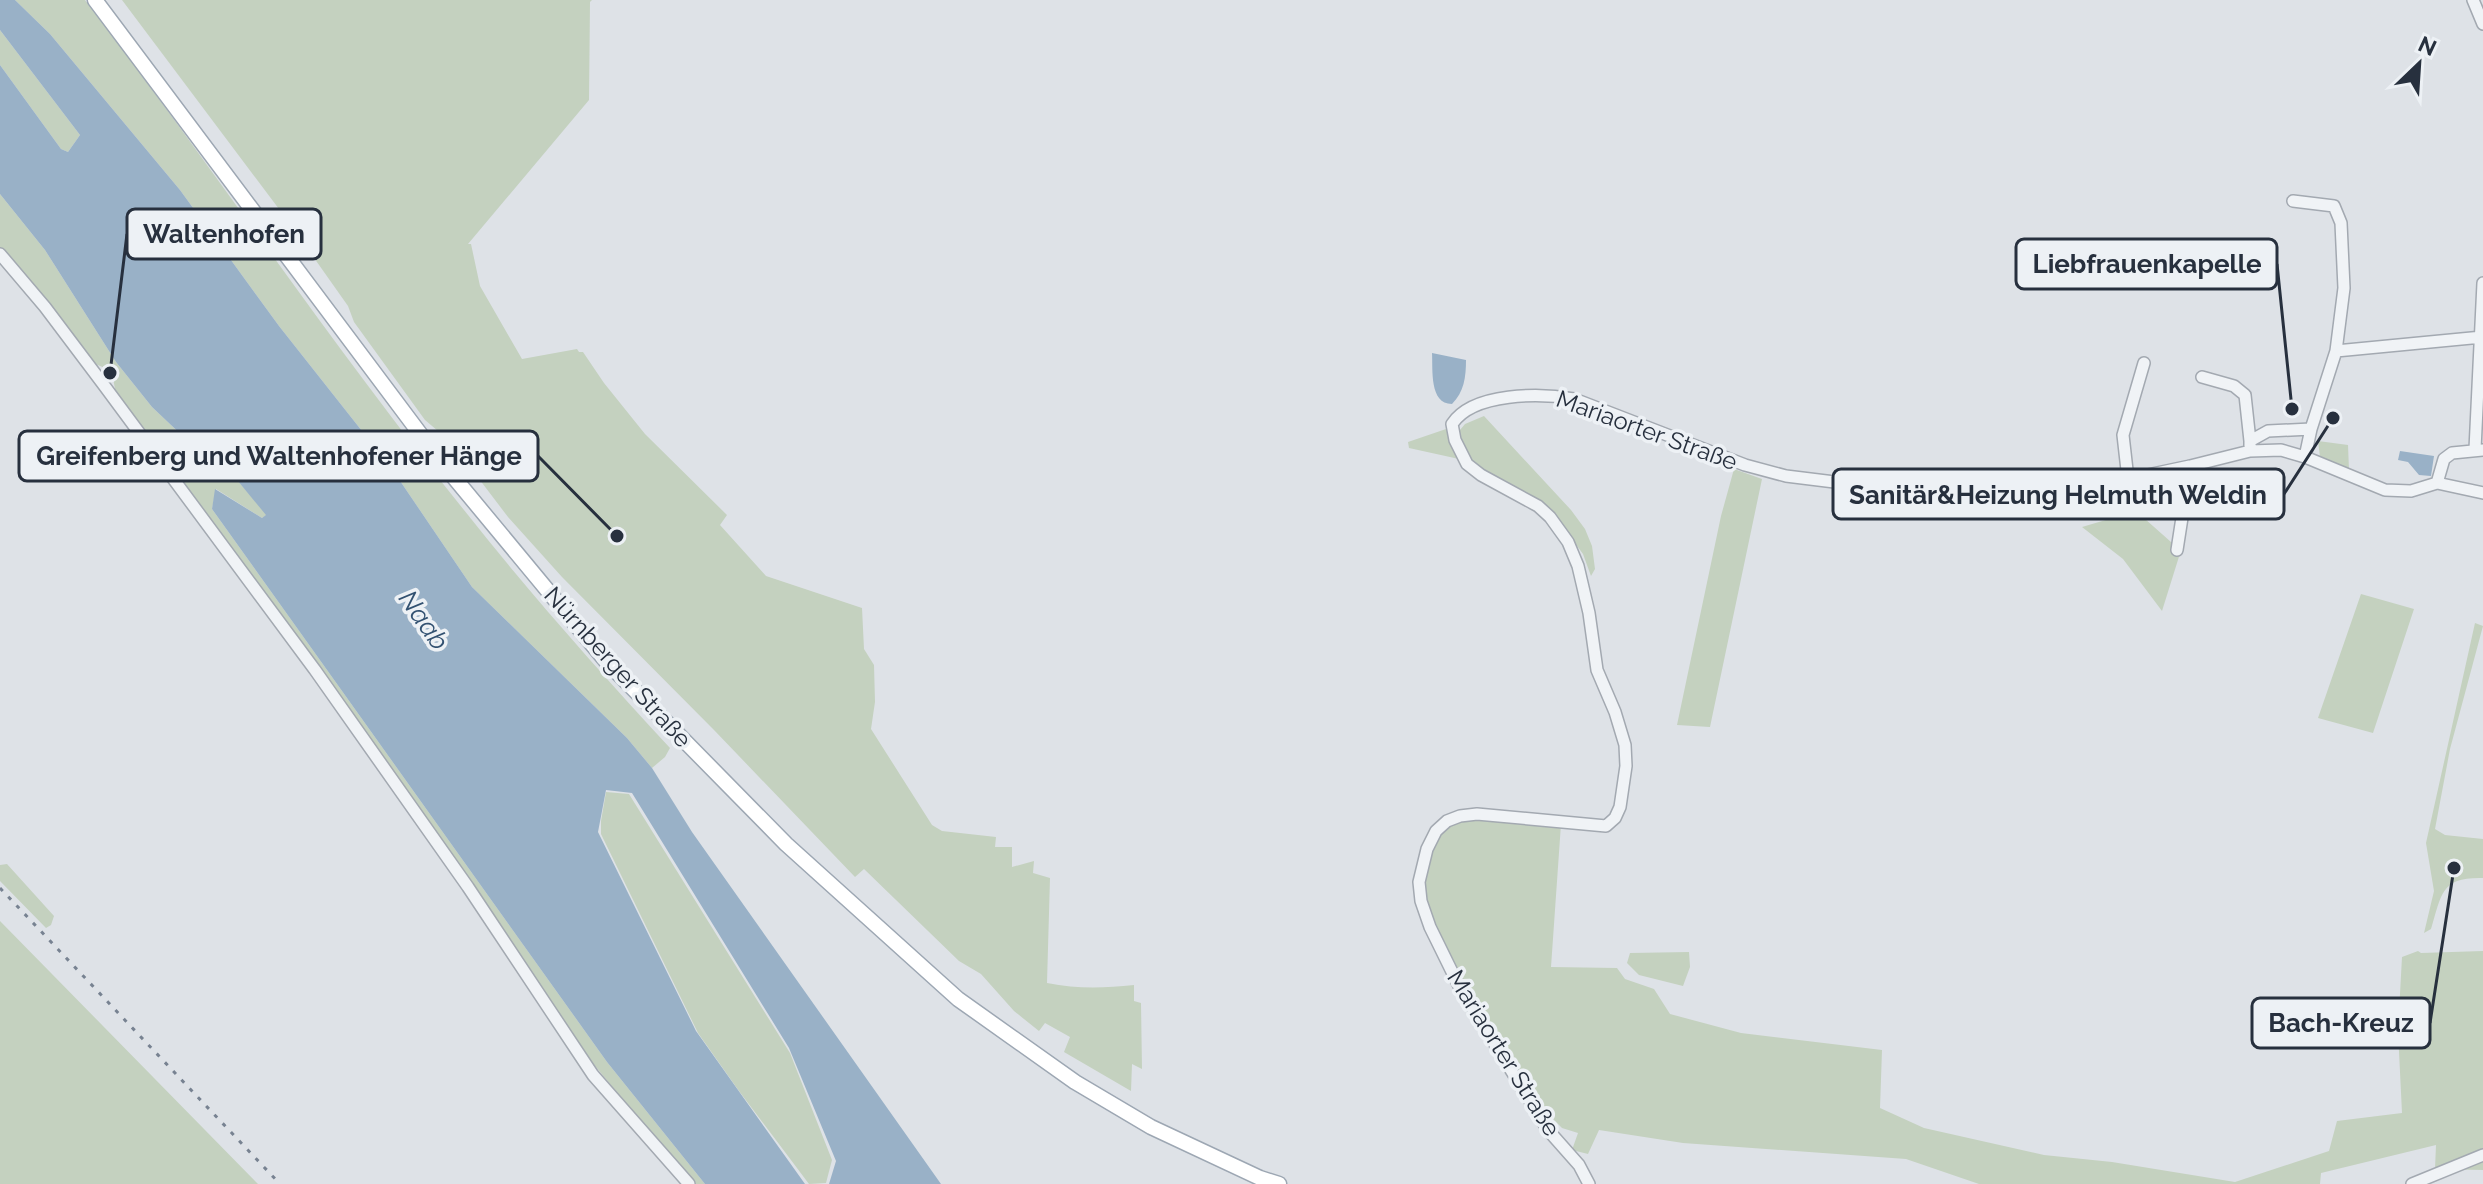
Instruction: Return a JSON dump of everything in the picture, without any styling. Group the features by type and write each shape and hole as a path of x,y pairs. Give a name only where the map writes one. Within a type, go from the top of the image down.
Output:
{"main road":[{"name":"Nürnberger Straße","path":"95,0 442,463 606,661 786,844 958,999 1075,1082 1151,1127 1279,1184"}],"street":[{"path":"2473,0 2483,24"},
{"path":"2293,201 2334,206 2341,223 2344,288 2336,351 2305,457"},
{"path":"0,254 95,373 306,658 468,887 593,1075 689,1184"},
{"path":"2437,483 2444,459 2452,453 2479,449 2483,283"},
{"path":"2336,351 2482,337"},
{"path":"2144,363 2123,435 2128,479 2190,466 2250,446 2268,431 2311,429"},
{"path":"2202,377 2234,386 2245,395 2250,446"},
{"name":"Mariaorter Straße","path":"1589,1184 1579,1165 1548,1130 1459,986 1421,901 1419,882 1427,849 1436,831 1447,821 1477,814 1606,826 1615,818 1620,807 1626,766 1625,745 1597,670 1583,586 1568,542 1538,506 1467,464 1455,440 1452,424 1458,415 1501,399 1547,394 1574,399 1732,461 1786,476 1996,502 2039,498 2128,479"},
{"path":"2250,446 2305,457 2385,490 2411,491 2437,483 2483,493"},
{"path":"2177,550 2190,466"},
{"path":"2412,1184 2483,1155"}],"green space":[{"path":"15,0 85,0 418,452 542,605 670,748 652,768 627,738 472,587 392,469 279,326 180,190 50,34"},
{"path":"122,0 592,0 589,100 468,244 471,244 480,286 522,359 577,349 583,352 645,434 727,515 720,525 766,576 862,608 864,649 874,665 875,702 871,729 932,825 942,831 996,837 995,847 1012,847 1012,867 1034,861 1033,873 1050,878 1047,983 1090,987 1134,985 1134,1001 1141,1003 1142,1069 1132,1064 1131,1091 1064,1052 1070,1037 1045,1023 1039,1031 1014,1011 981,974 959,961 864,869 855,877 562,577 508,517 470,467 465,454 425,420 354,322 348,306 288,221"},
{"path":"0,30 80,135 68,152 61,149 0,65"},
{"path":"0,194 45,250 116,362 152,407 190,443 233,475 267,515 262,518 216,489 212,509 607,1062 705,1184 696,1184 573,1039 299,641 120,400 113,378 118,373 115,368 107,369 91,362 0,247"},
{"path":"1484,416 1585,529 1592,546 1595,569 1591,576 1583,554 1558,520 1476,470 1459,440 1460,430 1465,424"},
{"path":"1449,428 1459,459 1409,448 1408,442"},
{"path":"2318,441 2348,445 2349,470 2320,457"},
{"path":"1734,469 1762,479 1710,727 1677,725 1721,516"},
{"path":"2136,511 2171,542 2182,547 2162,611 2123,559 2082,527"},
{"path":"2361,594 2414,609 2373,733 2318,718"},
{"path":"2475,623 2483,626 2450,749 2435,829 2445,835 2483,839 2483,878 2469,878 2451,884 2441,897 2431,929 2424,933 2434,891 2426,843"},
{"path":"606,792 629,794 790,1053 832,1160 826,1183 809,1184 698,1033 601,834"},
{"path":"1465,817 1561,824 1551,967 1617,968 1625,979 1654,989 1670,1014 1741,1033 1882,1050 1880,1108 1924,1128 2044,1155 2112,1162 2235,1182 2329,1151 2337,1121 2402,1113 2398,1031 2402,957 2418,951 2483,951 2483,1170 2435,1169 2436,1145 2321,1173 2320,1184 1979,1184 1906,1159 1683,1143 1599,1130 1588,1154 1572,1150 1578,1133 1562,1128 1538,1104 1457,980 1424,899 1424,867 1437,835 1446,826"},
{"path":"7,864 54,916 51,925 46,928 0,881 0,865"},
{"path":"0,921 258,1184 0,1184"},
{"path":"1689,952 1690,967 1683,986 1639,975 1627,963 1630,953"}],"water":[{"name":"Naab","path":"0,0 15,0 50,34 180,190 279,326 392,469 472,587 627,738 652,768 692,832 941,1184 829,1184 836,1161 789,1048 632,793 606,790 598,832 696,1031 805,1184 705,1184 607,1062 212,509 215,489 262,518 266,515 233,475 190,443 152,407 116,362 45,250 0,194 0,65 61,149 68,152 80,135 0,30"},
{"path":"1432,353 1466,360 1464,384 1452,404 1439,398 1436,392"},
{"path":"2400,451 2434,456 2431,476 2419,475 2408,462 2398,460"}],"railway":[{"path":"0,888 280,1184"}],"place":[{"name":"Waltenhofen","path":"110,373"},
{"name":"Liebfrauenkapelle","path":"2292,409"},
{"name":"Sanitär&Heizung Helmuth Weldin","path":"2333,418"},
{"name":"Greifenberg und Waltenhofener Hänge","path":"617,536"},
{"name":"Bach-Kreuz","path":"2454,868"}]}
